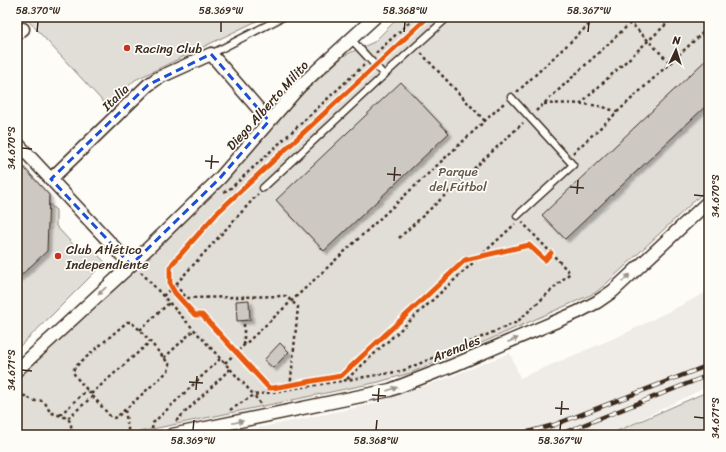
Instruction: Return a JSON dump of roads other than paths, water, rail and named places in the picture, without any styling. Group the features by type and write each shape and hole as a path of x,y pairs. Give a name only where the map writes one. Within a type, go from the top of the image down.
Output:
{"street":[{"name":"Diego Alberto Milito","path":"17,370 135,267 220,178 300,86 375,17"},
{"path":"211,54 269,121"},
{"name":"Italia","path":"51,179 148,85 158,78 211,54"},
{"path":"17,143 135,267"},
{"name":"Arenales","path":"172,430 390,390 454,365 578,312 597,302 613,291 709,201"}],"lane":[{"path":"211,54 283,17"},
{"path":"262,188 448,17"},
{"path":"351,39 384,75"},
{"path":"511,97 573,165 517,216"}],"railway":[{"path":"517,435 554,425 709,365"},
{"path":"558,435 709,375"}],"place":[{"name":"Racing Club","path":"127,48"},
{"name":"Club Atlético Independiente","path":"58,256"}],"park label":[{"name":"Parque del Fútbol","path":"458,178"}]}
